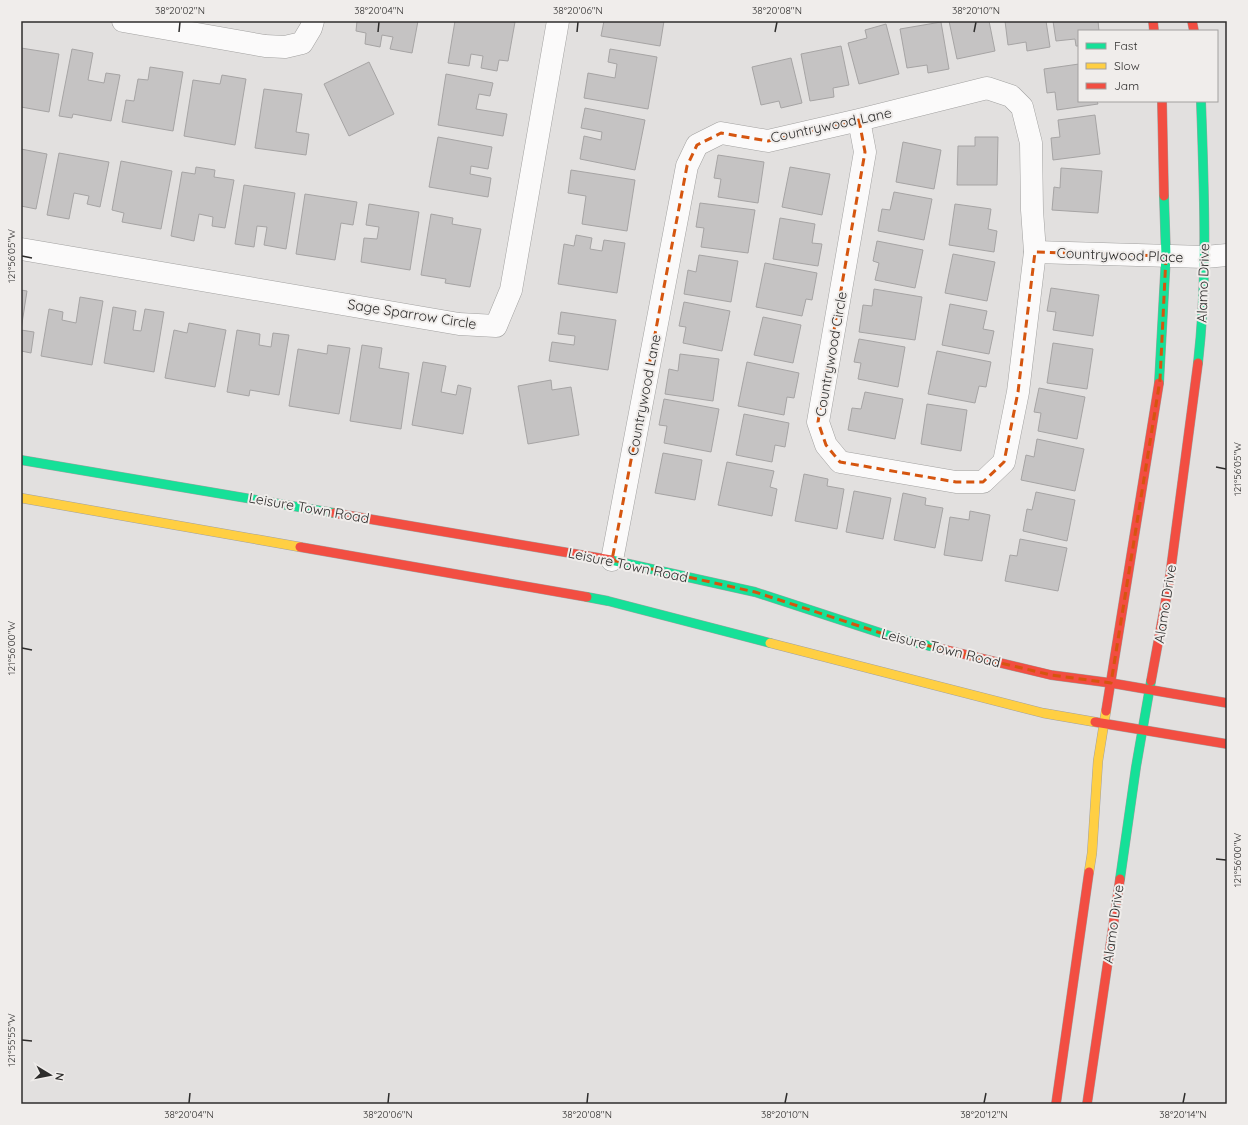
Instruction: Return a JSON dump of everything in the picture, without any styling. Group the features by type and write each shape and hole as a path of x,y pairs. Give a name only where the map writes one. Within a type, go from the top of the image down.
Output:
{"main road":[{"path":"1056,1104 1092,853 1098,761 1160,380 1166,256 1162,102"},
{"name":"Alamo Drive","path":"1087,1104 1135,775 1169,583 1201,338 1205,257 1205,206 1201,102"},
{"name":"Leisure Town Road","path":"21,460 612,560 755,592 896,638 1051,675 1111,683 1227,703"},
{"path":"21,498 608,601 1043,713 1227,744"}],"street":[{"path":"123,21 265,46 285,47 302,43 311,28 313,21"},
{"name":"Sage Sparrow Circle","path":"21,249 459,324 496,326 511,290 558,21"},
{"name":"Countrywood Lane","path":"612,560 687,166 696,145 721,133 768,141 987,88 1011,96 1022,106 1031,143 1032,210 1035,252"},
{"name":"Countrywood Circle","path":"859,120 865,152 818,422 826,445 840,462 956,482 983,482 1004,462 1018,392 1035,252"},
{"name":"Countrywood Place","path":"1035,252 1205,257 1227,255"}],"highlighted area":[{"path":"859,120 865,152 818,422 826,445 840,462 956,482 983,482 1004,462 1018,392 1035,252 1166,256 1160,380 1111,683 1051,675 896,638 755,592 612,560 687,166 697,145 721,133 768,141"}],"building":[{"path":"357,21 418,21 412,53 390,49 393,37 382,35 380,47 365,44 366,33 356,31"},
{"path":"455,21 515,22 508,61 499,60 497,71 481,68 483,56 471,54 469,66 448,63"},
{"path":"604,21 664,21 660,46 601,36"},
{"path":"949,21 989,21 995,51 957,59"},
{"path":"1005,21 1046,21 1050,47 1027,51 1026,42 1008,45"},
{"path":"1053,21 1098,21 1099,30 1078,30 1078,46 1076,46 1075,39 1056,41"},
{"path":"941,22 949,69 928,73 927,65 907,68 900,29"},
{"path":"886,24 899,74 859,84 848,43 867,38 865,30"},
{"path":"841,46 849,85 833,88 834,97 810,101 801,54"},
{"path":"21,48 59,54 49,112 21,107"},
{"path":"72,49 93,53 88,80 104,83 106,73 120,75 111,121 73,114 72,118 59,116"},
{"path":"610,49 657,57 648,109 584,98 588,73 615,78 617,64 608,62"},
{"path":"791,58 802,103 781,108 779,101 761,105 752,67"},
{"path":"369,62 394,114 349,136 324,84"},
{"path":"1078,64 1078,102 1097,102 1098,104 1057,110 1055,92 1047,93 1044,69"},
{"path":"150,67 183,72 173,131 122,122 126,100 134,101 138,79 148,80"},
{"path":"446,74 493,83 490,96 479,94 476,109 507,114 503,136 438,125"},
{"path":"222,75 246,79 235,145 184,136 193,80 220,84"},
{"path":"264,89 302,94 296,132 309,134 306,155 255,148"},
{"path":"585,108 645,120 635,170 580,159 584,136 601,140 602,132 581,128"},
{"path":"1095,115 1100,154 1053,160 1051,138 1060,137 1058,120"},
{"path":"438,137 492,147 488,169 471,166 470,174 491,178 488,197 429,187"},
{"path":"975,137 998,137 997,185 957,185 958,146 975,146"},
{"path":"903,142 941,150 934,189 896,182"},
{"path":"21,149 47,154 36,209 21,206"},
{"path":"59,153 109,162 100,207 87,204 89,196 74,193 69,219 47,215"},
{"path":"718,155 764,162 758,203 718,197 721,179 714,178"},
{"path":"121,161 172,171 161,229 122,222 124,213 112,210"},
{"path":"196,167 215,170 214,177 234,180 225,228 212,226 213,217 199,214 194,241 171,236 182,172 195,174"},
{"path":"790,167 830,174 822,215 782,207"},
{"path":"1061,168 1102,171 1098,213 1052,210 1054,187 1060,188"},
{"path":"571,170 635,180 627,231 582,224 586,196 568,193"},
{"path":"244,185 295,193 286,249 264,245 267,227 257,226 254,247 235,244"},
{"path":"894,192 932,199 924,240 878,231 882,209 890,210"},
{"path":"305,194 357,202 353,225 341,223 335,260 296,254"},
{"path":"700,203 755,210 748,253 701,247 704,228 696,227"},
{"path":"369,204 419,212 410,270 361,262 364,238 377,239 379,227 366,225"},
{"path":"955,204 991,209 988,229 997,231 994,252 949,245"},
{"path":"431,214 453,218 452,224 481,229 470,287 445,283 446,279 421,275"},
{"path":"780,218 815,224 812,243 822,244 818,266 773,259"},
{"path":"576,235 592,238 590,249 602,251 604,240 625,243 617,293 558,284 564,244 574,246"},
{"path":"877,241 923,250 915,288 875,280 879,263 873,261"},
{"path":"953,254 995,262 987,301 945,293"},
{"path":"699,255 738,261 731,302 684,294 688,270 696,272"},
{"path":"765,263 817,273 812,300 806,299 802,316 756,307"},
{"path":"1051,288 1099,295 1093,336 1053,330 1056,312 1047,311"},
{"path":"874,289 922,297 915,340 859,332 863,305 872,306"},
{"path":"21,290 27,291 21,330"},
{"path":"80,297 103,301 92,365 41,356 49,309 63,312 62,320 76,323"},
{"path":"684,302 730,311 722,351 683,343 686,327 679,326"},
{"path":"950,304 987,311 983,329 994,331 989,354 942,345"},
{"path":"113,307 136,311 133,330 141,331 145,309 164,312 154,372 104,363"},
{"path":"561,312 616,320 608,370 549,361 552,342 574,345 575,336 558,334"},
{"path":"763,317 801,325 793,363 754,355"},
{"path":"189,323 226,330 215,387 165,378 174,330 187,333"},
{"path":"21,330 34,332 31,353 21,351"},
{"path":"237,330 260,334 259,345 271,347 273,333 289,335 279,395 250,390 249,396 227,392"},
{"path":"859,339 905,347 898,387 858,379 861,363 854,362"},
{"path":"1053,343 1093,349 1087,389 1047,383"},
{"path":"328,345 350,348 339,414 289,406 298,349 327,354"},
{"path":"362,345 382,348 379,368 409,373 401,429 350,421"},
{"path":"937,351 991,362 986,387 979,386 975,403 928,394"},
{"path":"680,354 719,359 713,401 665,394 669,369 678,371"},
{"path":"423,362 446,366 441,392 456,395 458,385 471,388 463,434 412,425"},
{"path":"747,362 799,373 794,398 787,397 784,415 738,406"},
{"path":"551,380 552,390 571,387 579,435 528,444 518,386"},
{"path":"1039,388 1085,397 1077,439 1038,431 1041,413 1034,412"},
{"path":"865,392 903,399 895,439 848,430 852,408 861,409"},
{"path":"664,399 719,409 711,452 664,443 667,426 659,425"},
{"path":"927,404 967,410 961,451 921,444"},
{"path":"744,414 789,423 785,447 775,445 772,462 736,455"},
{"path":"1037,439 1084,449 1075,491 1021,480 1026,455 1034,457"},
{"path":"663,453 702,460 695,500 655,493"},
{"path":"727,462 774,471 770,487 777,489 772,516 718,505"},
{"path":"804,474 828,479 827,486 844,489 837,529 795,521"},
{"path":"854,491 891,498 883,539 846,532"},
{"path":"1036,492 1075,500 1067,541 1023,531 1027,509 1032,510"},
{"path":"903,493 926,498 925,505 943,508 935,548 894,540"},
{"path":"970,511 990,515 982,561 944,555 950,517 969,520"},
{"path":"1020,539 1067,548 1058,591 1005,581 1010,555 1017,556"}],"traffic: fast":[{"path":"1198,363 1204,265 1201,102"},
{"path":"1159,383 1166,256 1164,196"},
{"path":"21,460 334,513"},
{"path":"611,560 755,592 896,638 938,648"},
{"path":"587,597 608,601 770,643"},
{"path":"1120,879 1136,767 1151,681"}],"traffic: slow":[{"path":"21,498 300,547"},
{"path":"770,643 1043,713 1095,722"},
{"path":"1089,872 1092,853 1098,761 1106,711"}],"traffic: jam":[{"path":"1153,21 1154,30"},
{"path":"1192,21 1194,30"},
{"path":"1162,102 1164,196"},
{"path":"1151,681 1169,583 1198,363"},
{"path":"1106,711 1159,383"},
{"path":"334,513 611,560"},
{"path":"300,547 587,597"},
{"path":"938,648 1051,675 1111,683 1227,703"},
{"path":"1095,722 1227,744"},
{"path":"1056,1104 1089,872"},
{"path":"1087,1104 1120,879"}]}
